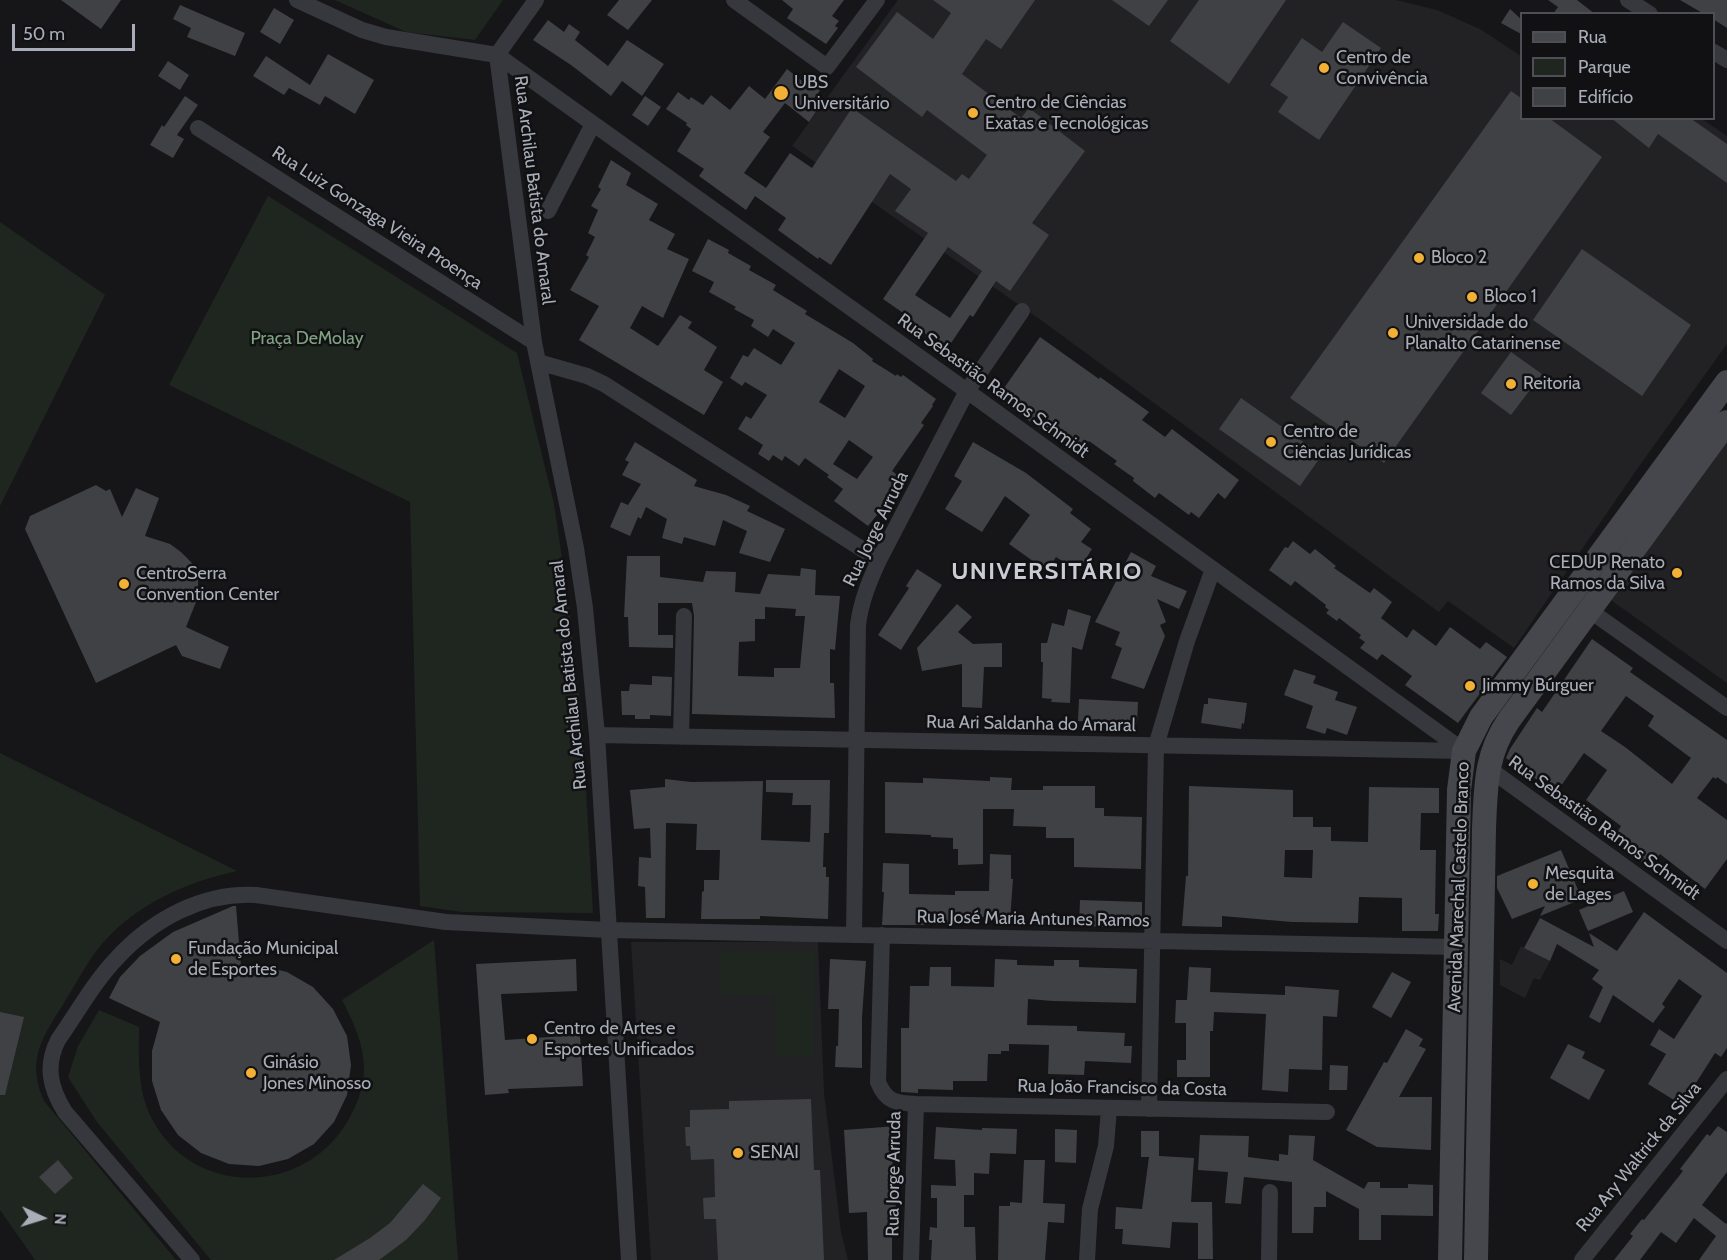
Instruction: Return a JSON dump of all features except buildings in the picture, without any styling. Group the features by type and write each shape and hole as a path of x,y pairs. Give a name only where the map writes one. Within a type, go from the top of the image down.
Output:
{"main road":[{"name":"Avenida Marechal Castelo Branco","path":"1450,1260 1459,790 1464,751 1481,717 1727,382"},
{"name":"Avenida Marechal Castelo Branco","path":"1476,1260 1484,828 1488,768 1498,736 1727,422"},
{"path":"1464,751 1484,828"}],"street":[{"path":"297,0 362,30 386,37 497,55 536,0"},
{"path":"734,0 826,67 877,0"},
{"path":"1628,0 1647,12"},
{"name":"Rua Sebastião Ramos Schmidt","path":"497,55 967,391 1464,751"},
{"name":"Rua Archilau Batista do Amaral","path":"497,55 534,342 576,548 586,620 597,735 629,1260"},
{"path":"548,211 593,124"},
{"name":"Rua Luiz Gonzaga Vieira Proença","path":"198,128 534,342"},
{"name":"Rua Jorge Arruda","path":"854,934 860,607 879,560 967,391 1022,311"},
{"path":"538,362 587,376 604,384 879,560"},
{"path":"1149,1108 1156,746 1187,641 1212,569"},
{"path":"1589,610 1727,708"},
{"path":"681,737 684,616"},
{"name":"Rua Ari Saldanha do Amaral","path":"597,735 1464,751"},
{"name":"Rua Sebastião Ramos Schmidt","path":"1488,768 1727,941"},
{"name":"Rua José Maria Antunes Ramos","path":"192,1260 65,1112 51,1083 49,1067 52,1050 58,1040 117,957 142,935 194,904 212,898 235,894 256,895 446,922 608,930 1456,947"},
{"name":"Rua Jorge Arruda","path":"882,935 878,1082 882,1093 891,1100 916,1104 911,1260"},
{"name":"Rua Ary Waltrick da Silva","path":"1582,1260 1727,1079"},
{"name":"Rua João Francisco da Costa","path":"916,1104 1327,1112"},
{"path":"1087,1260 1090,1209 1106,1146 1109,1108"},
{"path":"1269,1260 1270,1192"}],"shaded area":[{"name":"Universidade do Planalto Catarinense","path":"898,0 1396,0 1437,10 1480,29 1520,55 1520,120 1703,120 1727,136 1727,344 1635,472 1514,648 1448,601 1439,612 1045,323 792,146"},
{"name":"CEDUP Renato Ramos da Silva","path":"1727,435 1727,683 1608,598"},
{"name":"SENAI","path":"631,942 818,942 824,1093 841,1232 848,1260 651,1260"},
{"path":"1521,946 1550,961 1540,980 1534,978 1525,998 1500,985 1500,959 1512,965"}],"green space":[{"path":"335,0 503,0 475,40 406,32"},
{"name":"Praça DeMolay","path":"268,196 517,353 554,504 568,599 582,718 593,913 462,912 420,906 410,502 169,385"},
{"path":"0,222 105,295 0,506"},
{"path":"0,753 237,871 199,882 163,897 129,918 115,931 91,959 49,1027 37,1061 36,1073 44,1101 176,1260 35,1260 0,1210"},
{"path":"434,940 458,1260 211,1260 97,1122 68,1077 78,1046 99,1010 139,1027 143,1095 151,1117 170,1144 193,1163 221,1174 250,1178 279,1174 307,1162 331,1143 350,1117 358,1100 364,1075 364,1060 354,1024 342,1000"},
{"path":"720,950 815,951 814,1056 775,1056 775,995 720,994"}],"place":[{"name":"Centro de Convivência","path":"1324,68"},
{"name":"UBS Universitário","path":"781,93"},
{"name":"Centro de Ciências Exatas e Tecnológicas","path":"973,113"},
{"name":"Bloco 2","path":"1419,258"},
{"name":"Bloco 1","path":"1472,297"},
{"name":"Universidade do Planalto Catarinense","path":"1393,333"},
{"name":"Reitoria","path":"1511,384"},
{"name":"Centro de Ciências Jurídicas","path":"1271,442"},
{"name":"CEDUP Renato Ramos da Silva","path":"1677,573"},
{"name":"CentroSerra Convention Center","path":"124,584"},
{"name":"Jimmy Búrguer","path":"1470,686"},
{"name":"Mesquita de Lages","path":"1533,884"},
{"name":"Fundação Municipal de Esportes","path":"176,959"},
{"name":"Centro de Artes e Esportes Unificados","path":"532,1039"},
{"name":"Ginásio Jones Minosso","path":"251,1073"},
{"name":"SENAI","path":"738,1153"}],"district":[{"name":"UNIVERSITÁRIO","path":"1047,572"}]}
